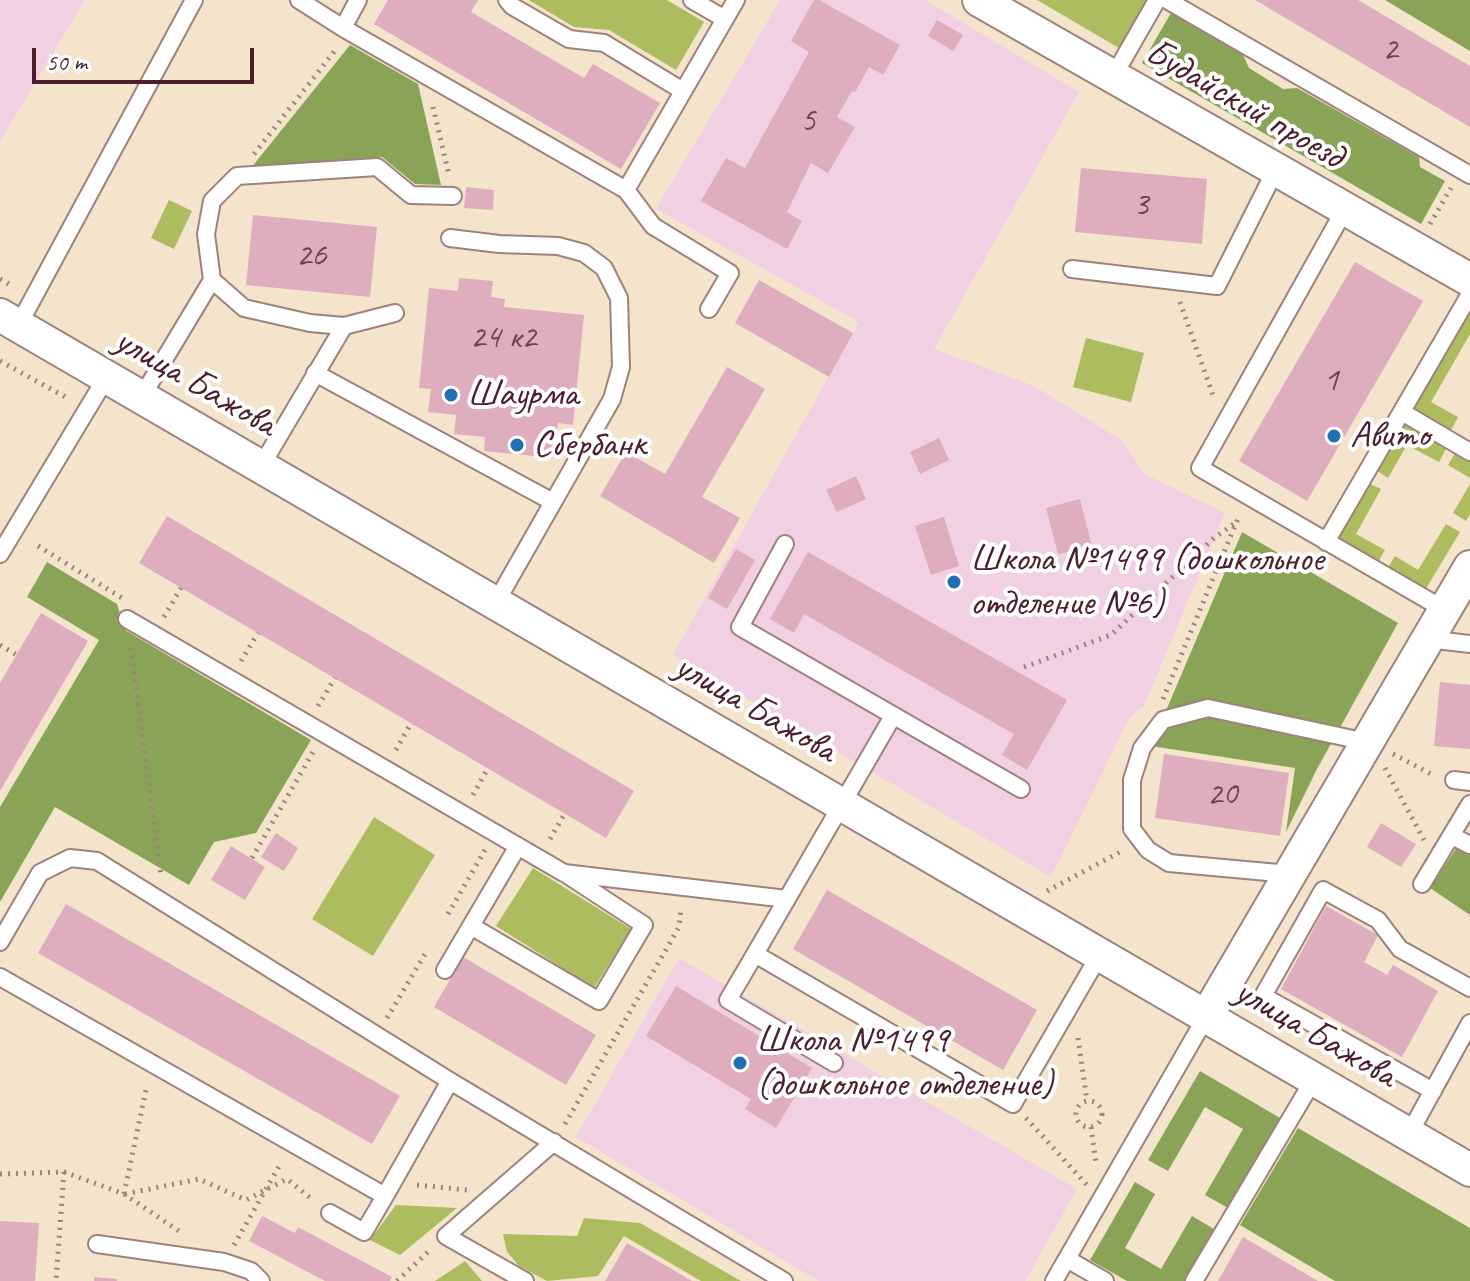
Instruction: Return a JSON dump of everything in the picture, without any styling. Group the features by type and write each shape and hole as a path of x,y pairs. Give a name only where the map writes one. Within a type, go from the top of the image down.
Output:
{"street":[{"name":"Будайский проезд","path":"979,0 1018,12 1113,77 1470,280"},
{"name":"улица Бажова","path":"9,320 1470,1170"},
{"path":"1206,1017 1289,874 1378,752 1428,639 1470,567"}],"lane":[{"path":"9,320 194,0"},
{"path":"299,0 626,190 653,226 730,273 709,309"},
{"path":"346,30 358,0"},
{"path":"507,0 512,6 569,39 604,43 683,91"},
{"path":"692,0 725,19"},
{"path":"626,190 736,0"},
{"path":"1113,77 1157,0"},
{"path":"1167,0 1466,172"},
{"path":"141,398 212,280 206,234 212,201 237,176 377,167 411,195 453,196"},
{"path":"1072,269 1217,286 1276,169"},
{"path":"1345,209 1200,468 1445,610"},
{"path":"450,238 558,246 584,253 604,268 619,298 621,367 612,399 495,604"},
{"path":"212,280 244,308 310,323 344,326 395,313"},
{"path":"1326,542 1470,294"},
{"path":"260,468 344,326"},
{"path":"315,373 553,502"},
{"path":"0,554 106,378"},
{"path":"1402,412 1470,452"},
{"path":"785,544 740,627 1021,789"},
{"path":"130,612 324,733 564,873 644,925 599,1001 471,926"},
{"path":"1428,639 1470,644"},
{"path":"1289,874 1169,863 1148,850 1132,829 1132,780 1142,748 1163,720 1208,708 1378,752"},
{"path":"834,1063 728,1000 893,716"},
{"path":"1422,884 1470,804"},
{"path":"1452,836 1470,845"},
{"path":"445,970 518,846"},
{"path":"0,942 40,873 70,858 97,861 450,1081 784,1281"},
{"path":"564,873 787,899"},
{"path":"1433,1091 1263,996 1323,890 1378,920 1400,949 1470,988"},
{"path":"755,954 1013,1104 1100,954"},
{"path":"0,977 292,1143 388,1189"},
{"path":"1054,1281 1206,1017"},
{"path":"1409,1134 1470,1023"},
{"path":"1194,1281 1314,1079"},
{"path":"330,1213 364,1232 450,1081"},
{"path":"525,1281 446,1236 554,1142"},
{"path":"97,1244 224,1262 251,1271 261,1281"},
{"path":"1067,1259 1105,1281"}],"path":[{"path":"237,176 346,30"},
{"path":"427,76 453,196"},
{"path":"1425,232 1466,172"},
{"path":"1172,281 1224,425"},
{"path":"0,361 88,410"},
{"path":"1142,748 1247,495"},
{"path":"1024,667 1111,635 1214,538 1236,522"},
{"path":"38,546 130,612 164,903"},
{"path":"161,621 181,588"},
{"path":"238,666 258,633"},
{"path":"0,645 17,655"},
{"path":"316,710 335,678"},
{"path":"393,755 411,723"},
{"path":"252,858 324,733"},
{"path":"1378,752 1428,774 1462,781"},
{"path":"1378,752 1436,862"},
{"path":"470,799 488,768"},
{"path":"548,843 565,813"},
{"path":"1047,891 1141,841"},
{"path":"554,1142 679,927 682,886"},
{"path":"1073,1000 1087,1101"},
{"path":"124,1194 152,1064"},
{"path":"1087,1101 1094,1101 1102,1112 1097,1125 1091,1127 1084,1126 1076,1116 1081,1103 1087,1101"},
{"path":"1013,1104 1102,1200"},
{"path":"0,1174 64,1172 124,1194 224,1262 292,1143"},
{"path":"56,1281 64,1172"},
{"path":"124,1194 199,1179 246,1200 287,1179 330,1213"},
{"path":"388,1189 495,1193"},
{"path":"397,1281 446,1236"}],"shaded area":[{"path":"0,0 85,0 0,141"},
{"name":"Школа №1499 (дошкольное отделение №6)","path":"780,0 925,0 1079,92 934,349 1034,386 1121,440 1145,474 1225,513 1144,706 1130,717 1051,877 673,655 859,322 656,209"},
{"name":"Школа №1499 (дошкольное отделение)","path":"679,958 1077,1189 1025,1281 819,1281 576,1137"}],"green space":[{"path":"529,0 667,0 704,22 676,70 609,30 574,27"},
{"path":"1037,0 1146,0 1119,48"},
{"path":"1385,0 1470,0 1470,51"},
{"path":"1171,13 1243,55 1249,68 1283,89 1297,88 1419,157 1420,167 1445,181 1421,224 1142,63"},
{"path":"350,45 418,84 441,185 415,184 382,157 251,168"},
{"path":"169,200 192,211 174,249 151,238"},
{"path":"1467,311 1470,313 1470,334 1431,402 1458,417 1450,432 1411,409"},
{"path":"1086,338 1144,353 1131,402 1073,387"},
{"path":"1403,421 1448,445 1439,462 1407,445 1388,478 1376,470"},
{"path":"1457,450 1470,457 1470,478 1448,465"},
{"path":"1368,483 1381,489 1356,534 1385,550 1377,564 1335,540"},
{"path":"1470,484 1470,514 1466,521 1453,513"},
{"path":"1446,524 1460,532 1424,592 1387,569 1395,556 1418,570"},
{"path":"1242,532 1398,623 1317,769 1286,832 1295,768 1151,746"},
{"path":"47,562 117,604 125,630 311,740 256,833 214,842 189,885 55,807 0,902 0,807 99,640 27,597"},
{"path":"374,817 435,855 373,956 312,919"},
{"path":"1457,847 1470,854 1470,915 1430,888"},
{"path":"533,868 631,929 594,988 496,926"},
{"path":"1200,1071 1280,1118 1228,1208 1205,1195 1243,1129 1205,1107 1168,1171 1148,1160"},
{"path":"1298,1128 1470,1228 1470,1281 1335,1281 1240,1225"},
{"path":"1135,1182 1155,1194 1125,1248 1161,1269 1192,1216 1214,1229 1184,1281 1127,1281 1090,1260"},
{"path":"396,1205 457,1208 400,1255 370,1240"},
{"path":"584,1218 640,1223 741,1281 701,1281 624,1236 598,1276 547,1281 519,1266 507,1252 503,1234 577,1236"},
{"path":"465,1261 482,1281 435,1281"}],"building":[{"path":"388,0 478,0 471,12 584,78 593,64 660,103 621,169 374,24"},
{"path":"814,0 900,45 883,75 869,67 837,117 855,127 828,173 811,163 787,212 802,221 787,249 701,201 726,158 745,168 809,52 791,41"},
{"path":"1255,0 1358,0 1470,66 1470,127"},
{"path":"937,20 963,35 953,51 928,36"},
{"path":"1081,168 1207,179 1202,244 1075,232"},
{"path":"466,187 494,190 493,210 464,208"},
{"path":"253,215 377,227 370,297 246,285"},
{"path":"1355,262 1423,301 1307,501 1239,461"},
{"path":"459,278 493,281 491,297 505,299 504,307 584,315 573,425 558,423 554,458 484,451 485,437 454,434 456,415 428,412 431,389 419,388 429,288 458,291"},
{"path":"759,280 853,333 829,377 735,323"},
{"path":"727,367 765,389 702,497 740,518 714,563 600,496 626,452 665,474"},
{"path":"939,438 949,460 920,474 910,452"},
{"path":"856,476 866,499 837,512 826,490"},
{"path":"1080,499 1092,546 1058,554 1046,508"},
{"path":"167,516 634,791 606,838 139,563"},
{"path":"944,517 959,566 931,575 915,526"},
{"path":"736,549 755,560 727,609 708,598"},
{"path":"808,552 1067,700 1027,770 1002,755 1014,734 804,614 794,633 770,619"},
{"path":"41,613 88,641 0,791 0,683"},
{"path":"1440,682 1470,685 1470,749 1434,746"},
{"path":"1164,754 1289,773 1280,836 1155,818"},
{"path":"1381,823 1416,844 1401,867 1367,847"},
{"path":"276,833 298,848 284,871 261,857"},
{"path":"231,846 265,867 245,900 211,880"},
{"path":"827,890 1037,1010 1003,1070 793,949"},
{"path":"66,904 400,1096 372,1144 38,953"},
{"path":"1326,906 1378,935 1364,962 1387,975 1393,965 1438,991 1402,1057 1281,989"},
{"path":"463,957 596,1035 566,1085 434,1007"},
{"path":"676,986 812,1068 776,1128 745,1109 751,1099 646,1036"},
{"path":"262,1216 295,1233 298,1227 392,1277 390,1281 325,1281 249,1241"},
{"path":"0,1221 39,1223 35,1281 0,1281"},
{"path":"1243,1237 1318,1281 1218,1281"},
{"path":"627,1243 692,1281 605,1281"},
{"path":"94,1277 117,1279 117,1281 94,1281"}],"place":[{"name":"Шаурма","path":"451,395"},
{"name":"Авито","path":"1334,436"},
{"name":"Сбербанк","path":"517,445"},
{"name":"Школа №1499 (дошкольное отделение №6)","path":"954,582"},
{"name":"Школа №1499 (дошкольное отделение)","path":"740,1063"}]}
